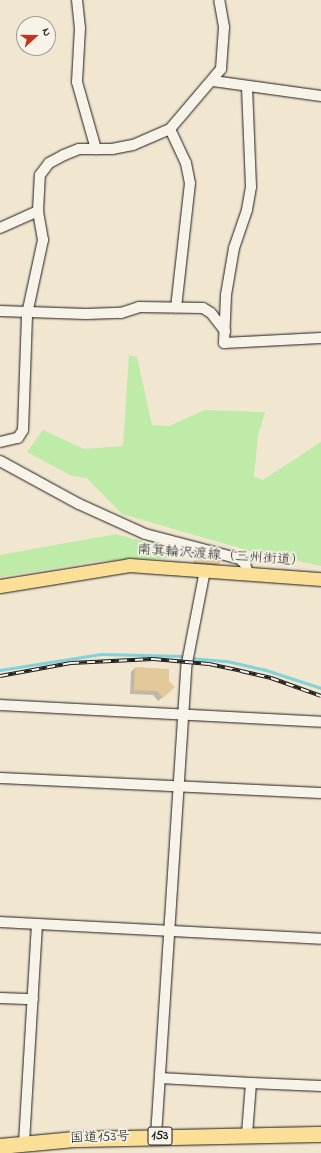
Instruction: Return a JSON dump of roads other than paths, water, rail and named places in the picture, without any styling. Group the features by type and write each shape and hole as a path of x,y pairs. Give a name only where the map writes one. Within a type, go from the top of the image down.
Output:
{"highway":[{"name":"国道153号","path":"0,1146 24,1143 156,1136 321,1134"}],"main road":[{"name":"南箕輪沢渡線（三州街道）","path":"0,586 129,565 321,579"}],"street":[{"path":"77,0 80,28 77,82 96,149"},
{"path":"0,442 18,438 23,430 27,314 43,240 38,211 40,175 49,163 79,149 96,149 133,145 170,129 213,81 221,69 224,46 224,27 219,0"},
{"path":"213,81 247,87 321,96"},
{"path":"247,87 251,187 248,210 234,248 226,295 224,343 321,338"},
{"path":"170,129 186,163 190,183 176,308"},
{"path":"0,228 38,211"},
{"path":"0,311 27,314 121,313 138,307 203,308 212,313 225,331"},
{"path":"0,461 79,504 145,534 240,559 245,564 248,573"},
{"path":"156,1136 182,714 188,647 205,570"},
{"path":"0,705 321,722"},
{"path":"0,778 178,785 321,793"},
{"path":"0,922 321,939"},
{"path":"24,1143 37,924"},
{"path":"0,998 33,999"},
{"path":"160,1078 321,1086"},
{"path":"247,1134 251,1083"}],"waterway":[{"path":"0,670 101,654 184,656"},
{"path":"190,658 227,661 263,669 321,688"}],"railway":[{"path":"0,676 71,663 153,659 209,664 241,671 271,678 321,696"}]}
